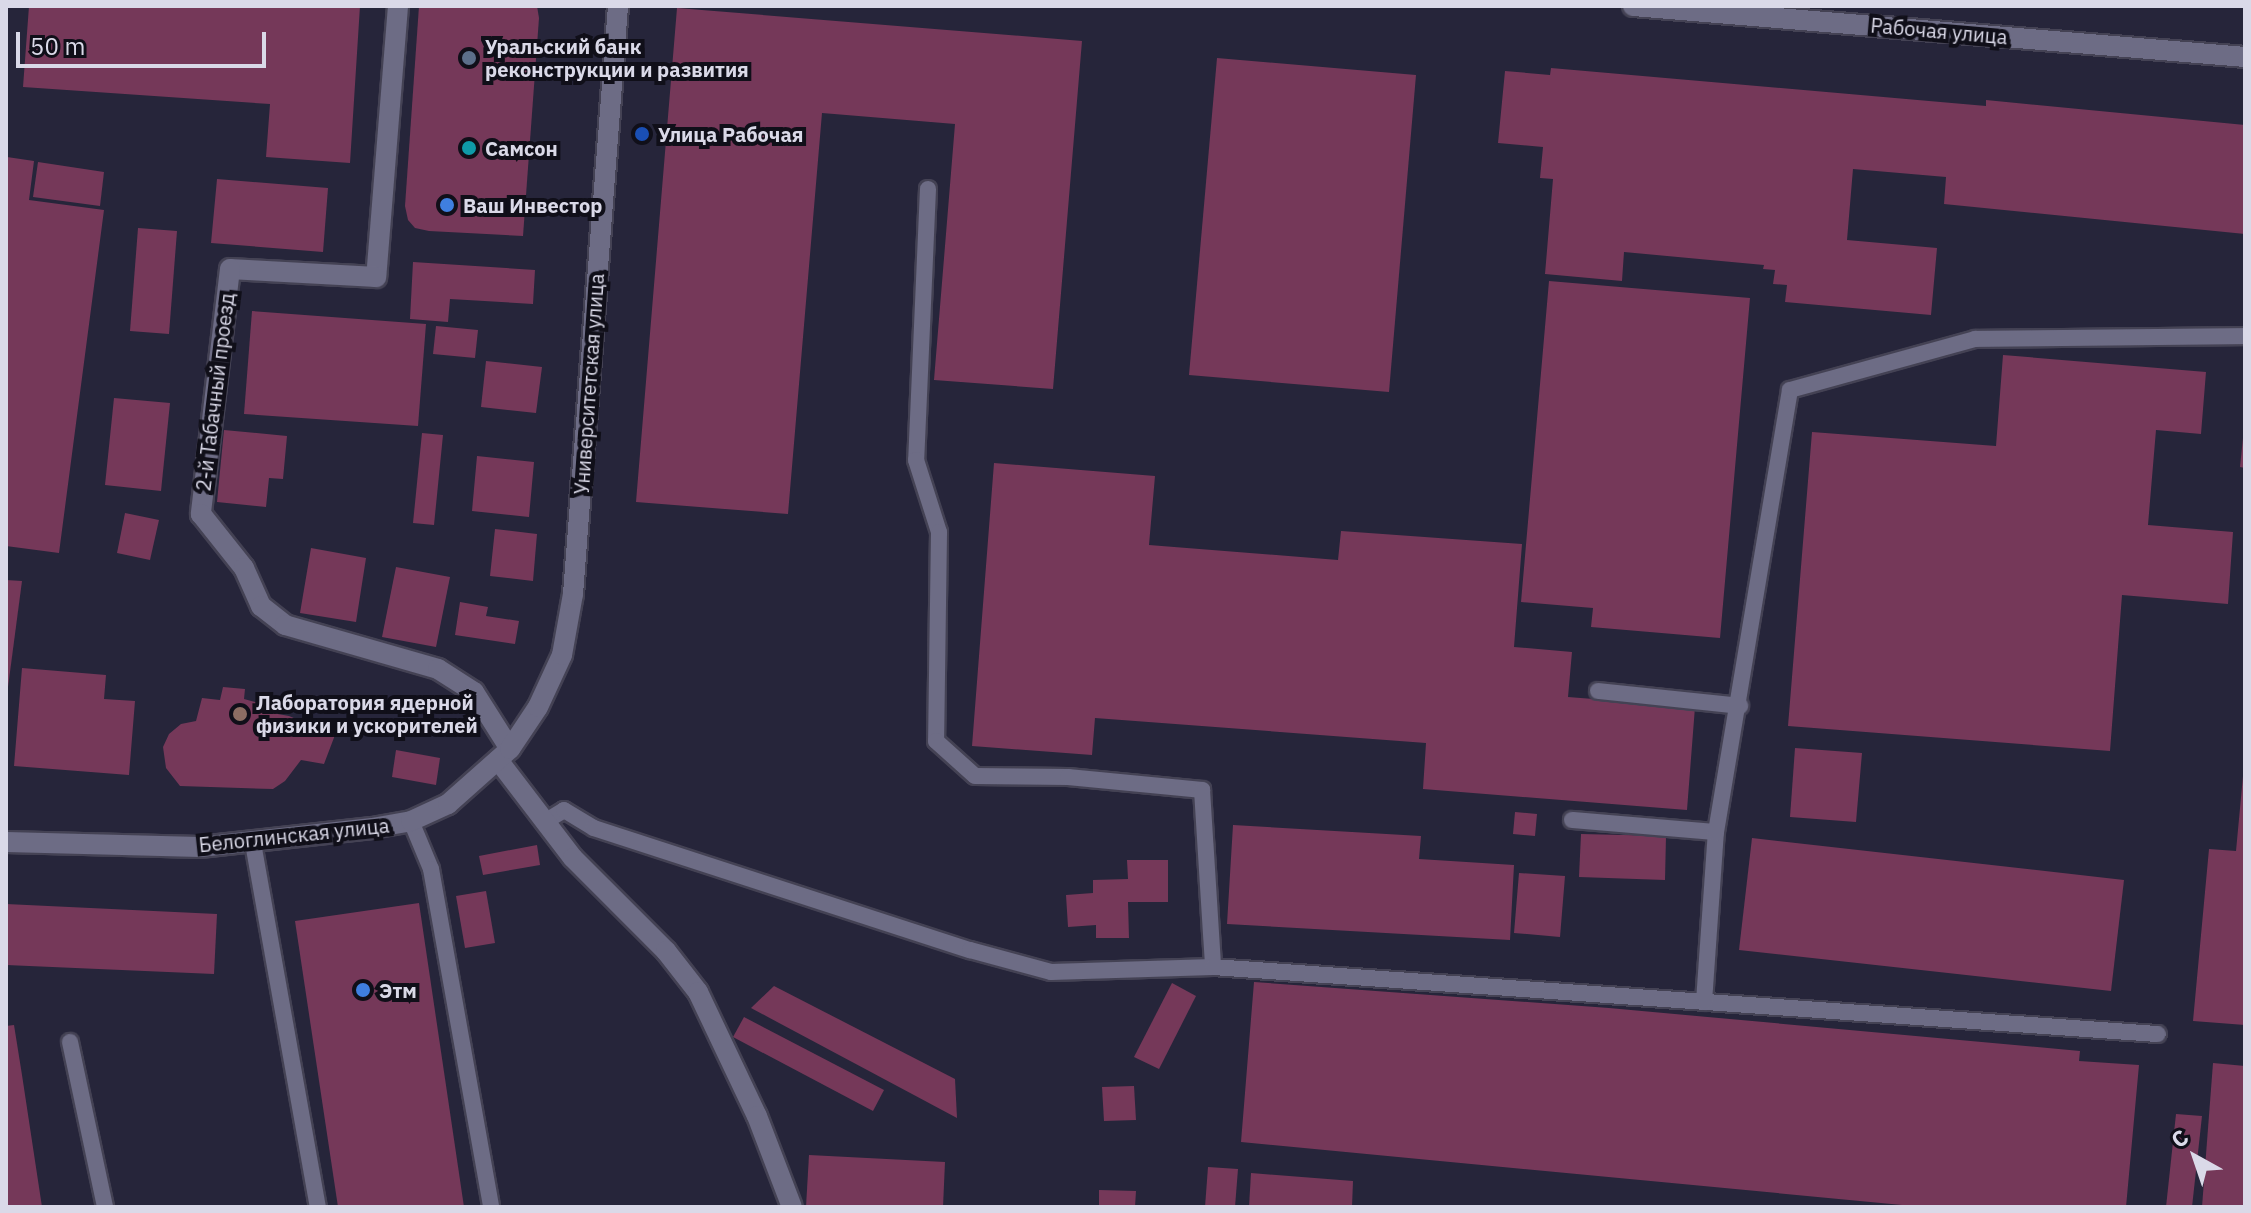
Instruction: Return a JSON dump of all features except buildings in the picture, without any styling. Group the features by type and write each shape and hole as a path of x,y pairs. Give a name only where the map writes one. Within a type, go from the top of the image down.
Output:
{"main road":[{"name":"2-й Табачный проезд","path":"398,6 376,277 230,269 201,514 244,568 261,606 285,625 438,669 474,692 504,755"},
{"name":"Университетская улица","path":"504,755 538,707 562,655 573,594 618,6"},
{"name":"Рабочая улица","path":"1633,6 2245,57"},
{"name":"Белоглинская улица","path":"6,842 200,847 253,843 411,821 448,804 504,755"},
{"path":"504,755 573,858 666,951 698,992 757,1116 792,1207"}],"lane":[{"path":"928,189 916,460 939,532 936,741 975,776 1068,777 1202,790 1213,967"},
{"path":"1704,1002 1716,832 1740,706 1765,529 1790,390 1975,339 2245,336"},
{"path":"1598,691 1740,706"},
{"path":"546,821 564,810 594,828 970,950 1051,972 1213,967 2158,1034"},
{"path":"1572,820 1716,832"},
{"path":"411,821 431,869 491,1207"},
{"path":"253,843 318,1207"},
{"path":"70,1042 105,1207"}],"place":[{"name":"Уральский банк реконструкции и развития","path":"469,58"},
{"name":"Улица Рабочая","path":"642,134"},
{"name":"Самсон","path":"469,148"},
{"name":"Ваш Инвестор","path":"447,205"},
{"name":"Лаборатория ядерной физики и ускорителей","path":"240,714"},
{"name":"Этм","path":"363,990"}]}
